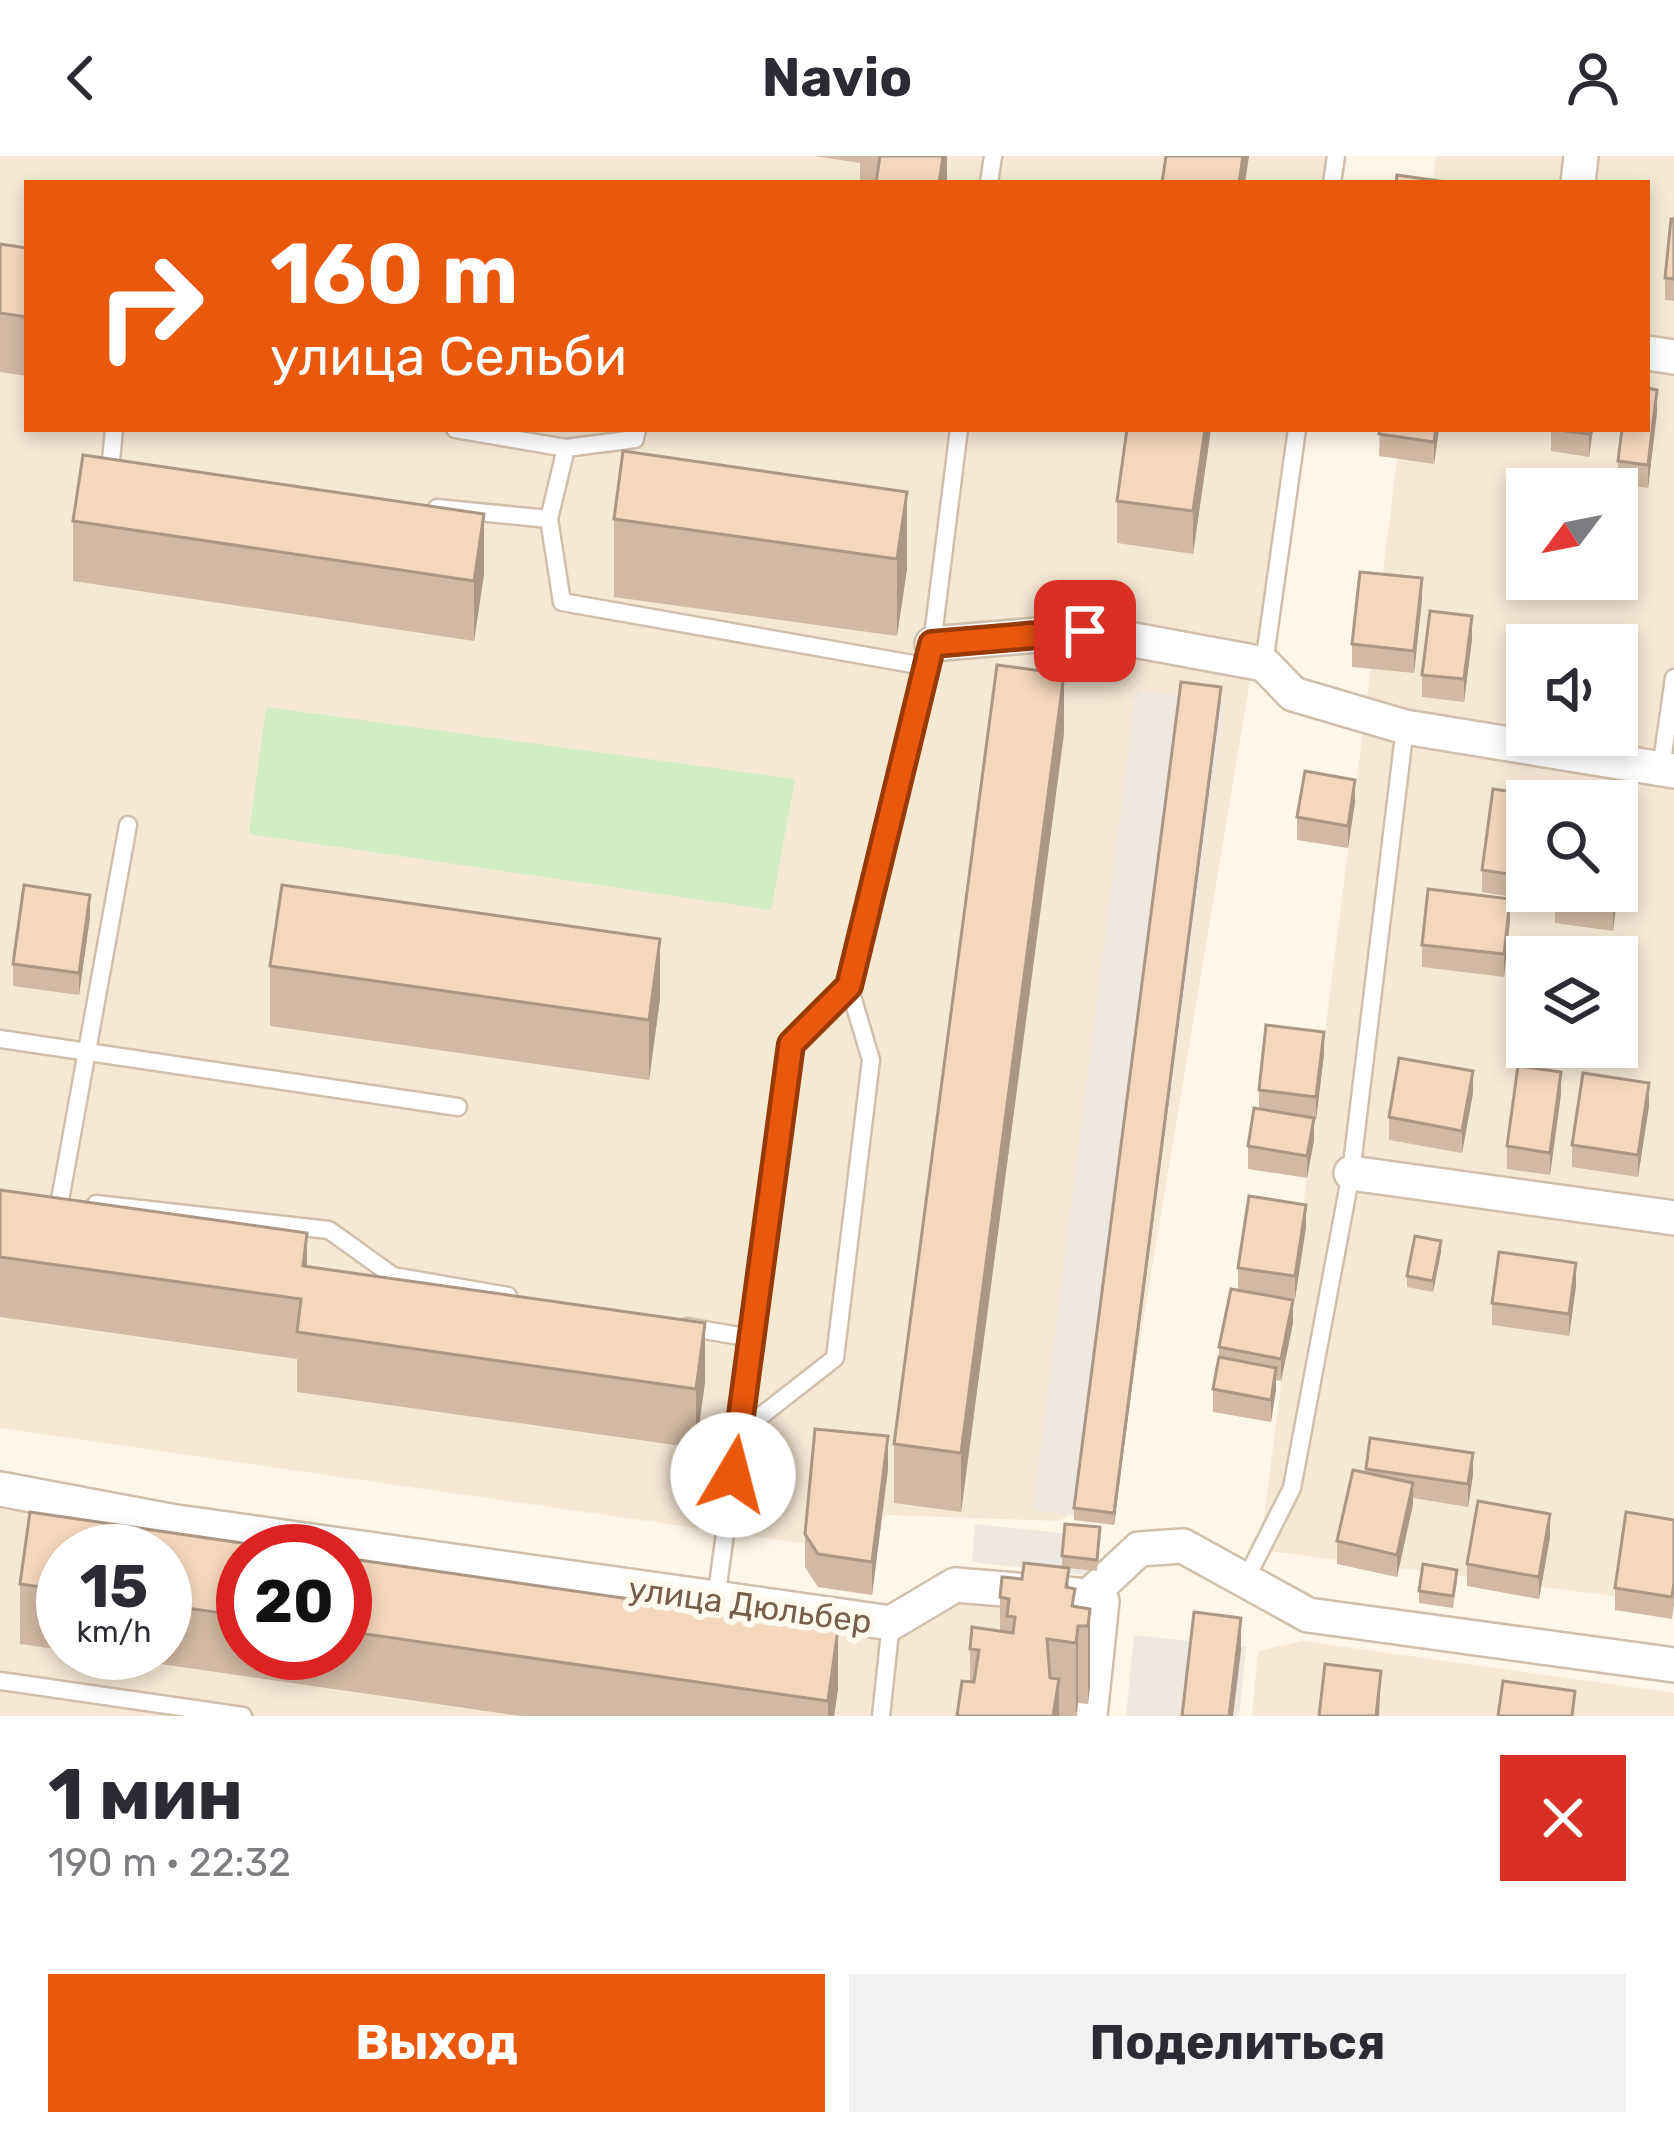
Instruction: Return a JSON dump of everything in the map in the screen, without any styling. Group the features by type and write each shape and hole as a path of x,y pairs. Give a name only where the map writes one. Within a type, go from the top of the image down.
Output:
{"street":[{"path":"928,655 1085,631 1264,664 1293,694 1405,728 1668,770"},
{"path":"1351,1173 1674,1218"},
{"name":"улица Дюльбер","path":"0,1489 170,1521 716,1602 891,1623 955,1585 1089,1596"},
{"path":"1090,1716 1102,1601 1089,1596 1139,1549 1183,1546 1308,1615 1674,1665"}],"lane":[{"path":"114,432 110,472 133,474"},
{"path":"473,432 566,448 635,439 636,432"},
{"path":"739,1432 835,1358 871,1060 849,986 928,655 959,432"},
{"path":"1264,664 1297,432"},
{"path":"566,448 550,519 562,602 928,655"},
{"path":"413,506 550,519"},
{"path":"1668,770 1674,678"},
{"path":"1246,1579 1292,1488 1351,1173 1405,728"},
{"path":"61,1200 128,825"},
{"path":"716,1602 791,1044 849,986"},
{"path":"0,1039 458,1107"},
{"path":"40,1198 328,1230 393,1276 527,1299"},
{"path":"662,1322 752,1338"},
{"path":"881,1716 891,1623"},
{"path":"0,1681 243,1716"}],"shaded area":[{"path":"0,156 1337,156 1333,180 24,180 24,432 1292,432 1117,1479 1060,1521 887,1515 849,1550 0,1428"},
{"path":"1436,156 1674,156 1674,1604 1260,1550 1401,432 1650,432 1650,180 1433,180"},
{"path":"1136,690 1224,702 1113,1521 1033,1510"},
{"path":"0,1507 119,1524 36,1524 36,1680 192,1680 192,1534 216,1538 216,1680 372,1680 372,1648 863,1630 914,1593 1054,1598 1043,1716 0,1716"},
{"path":"975,1524 1097,1537 1092,1576 972,1562"},
{"path":"1134,1635 1246,1647 1239,1716 1126,1716"},
{"path":"1303,1641 1674,1693 1674,1716 1252,1716 1258,1651"}],"green space":[{"path":"266,707 795,779 771,910 249,834"}],"building":[{"path":"880,156 943,156 939,180 876,180"},
{"path":"1166,156 1243,156 1239,180 1162,180"},
{"path":"1674,219 1674,279 1665,278"},
{"path":"0,244 24,248 24,317 0,313"},
{"path":"1650,389 1657,390 1648,465 1618,461 1622,432 1650,432"},
{"path":"1127,432 1205,432 1193,511 1117,501"},
{"path":"1379,432 1436,432 1434,442"},
{"path":"623,451 907,492 897,559 614,519"},
{"path":"83,455 484,514 474,581 73,521"},
{"path":"1360,572 1422,578 1414,651 1352,644"},
{"path":"1430,611 1472,616 1464,679 1422,675"},
{"path":"997,665 1064,674 961,1453 894,1444"},
{"path":"1181,682 1221,687 1114,1513 1074,1508"},
{"path":"1305,771 1355,780 1348,826 1297,817"},
{"path":"1493,789 1506,791 1506,874 1482,870"},
{"path":"24,885 90,895 79,973 13,964"},
{"path":"282,885 660,939 649,1020 270,966"},
{"path":"1428,889 1506,899 1504,954 1422,945"},
{"path":"1266,1025 1324,1032 1316,1097 1259,1090"},
{"path":"1399,1058 1473,1071 1462,1131 1389,1117"},
{"path":"1518,1068 1561,1072 1550,1153 1507,1146"},
{"path":"1583,1073 1649,1083 1638,1155 1572,1145"},
{"path":"1254,1108 1314,1118 1307,1156 1248,1146"},
{"path":"0,1190 307,1233 303,1266 705,1323 696,1389 297,1332 301,1299 0,1257"},
{"path":"1249,1196 1306,1205 1295,1276 1238,1268"},
{"path":"1415,1236 1441,1241 1433,1281 1407,1276"},
{"path":"1499,1252 1576,1263 1569,1314 1492,1303"},
{"path":"1231,1289 1293,1300 1281,1359 1219,1347"},
{"path":"1219,1357 1276,1368 1271,1400 1213,1389"},
{"path":"815,1429 888,1436 872,1562 818,1554 805,1534"},
{"path":"1370,1438 1473,1453 1468,1484 1366,1469"},
{"path":"1353,1470 1413,1483 1397,1555 1337,1541"},
{"path":"1478,1501 1550,1514 1539,1577 1467,1564"},
{"path":"30,1512 112,1524 36,1524 36,1586 20,1584"},
{"path":"1626,1512 1674,1520 1672,1597 1615,1588"},
{"path":"1065,1524 1100,1527 1097,1560 1062,1556"},
{"path":"192,1536 216,1539 216,1612 192,1609"},
{"path":"372,1562 838,1629 828,1701 372,1635"},
{"path":"1024,1563 1069,1568 1066,1587 1075,1589 1072,1606 1090,1609 1088,1626 1078,1626 1076,1643 1047,1639 1050,1678 1059,1679 1053,1716 957,1716 962,1681 974,1682 979,1650 970,1649 972,1627 1013,1633 1015,1617 1007,1616 1009,1599 1000,1597 1002,1577 1022,1579"},
{"path":"1423,1564 1457,1570 1453,1596 1419,1591"},
{"path":"1194,1612 1241,1618 1229,1716 1182,1716"},
{"path":"1325,1664 1381,1671 1376,1716 1319,1716"},
{"path":"1503,1681 1575,1691 1572,1716 1498,1716"}],"route":[{"path":"733,1475 791,1044 849,986 932,644 1085,631"}]}
